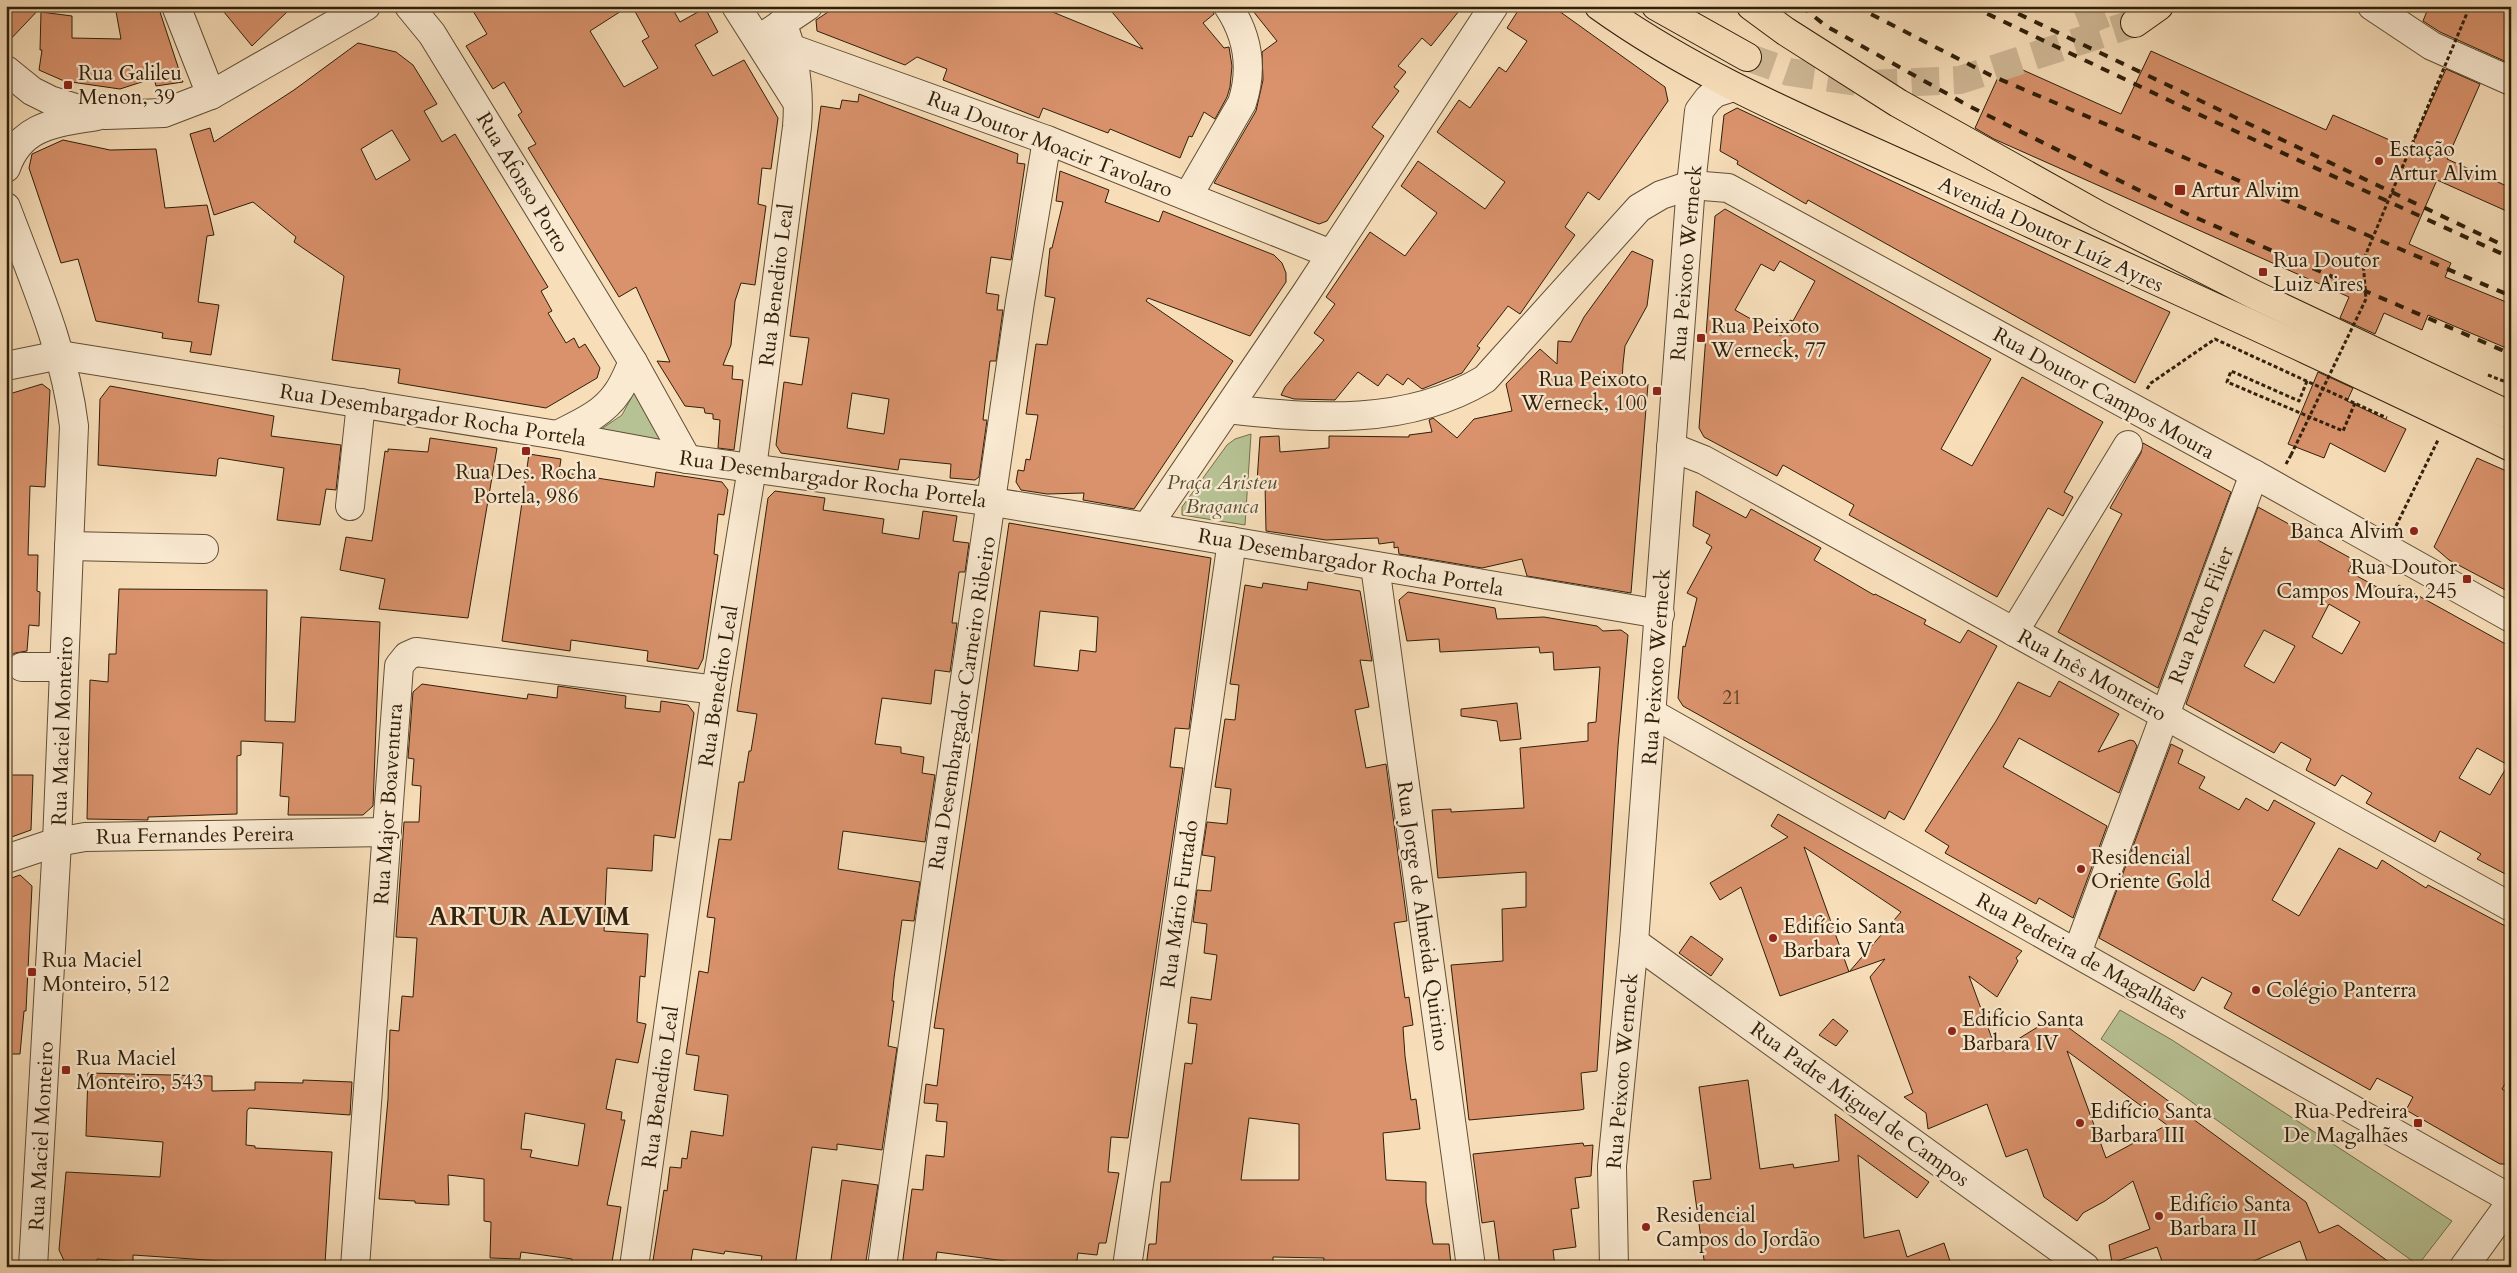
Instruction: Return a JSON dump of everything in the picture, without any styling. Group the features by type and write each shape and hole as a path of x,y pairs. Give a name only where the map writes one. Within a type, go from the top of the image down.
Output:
{"main road":[{"name":"Avenida Doutor Luíz Ayres","path":"1599,6 1617,19 1734,87 2450,417 2511,447"},
{"path":"1656,6 1750,48 1695,6"},
{"name":"Avenida Doutor Luíz Ayres","path":"1751,6 1785,31 1898,103 2098,215 2255,295 2511,416"},
{"path":"2135,24 2159,6"}],"street":[{"path":"176,6 212,94"},
{"path":"6,168 12,150 36,129 106,115 164,113 212,94 366,6"},
{"name":"Rua Afonso Porto","path":"409,6 432,34 633,362 687,459"},
{"path":"736,6 799,104"},
{"path":"757,40 808,6"},
{"path":"1188,196 1242,103 1248,86 1249,65 1245,43 1237,20 1228,6"},
{"path":"1147,527 1228,409 1494,6"},
{"path":"2372,6 2432,46 2511,81"},
{"path":"782,23 793,49"},
{"name":"Rua Doutor Moacir Tavolaro","path":"793,49 1047,140 1331,254"},
{"name":"Rua Benedito Leal","path":"634,1267 716,690 752,468 799,104 793,49"},
{"path":"6,70 32,91 50,100 106,115"},
{"name":"Rua Peixoto Werneck","path":"1614,1267 1612,1166 1634,942 1653,714 1691,185 1699,110 1708,98 1734,87"},
{"name":"Rua Desembargador Carneiro Ribeiro","path":"882,1267 938,860 993,502 1020,302 1047,140"},
{"path":"1228,409 1291,416 1334,417 1376,414 1436,401 1466,390 1485,379 1639,208 1661,196 1691,185"},
{"name":"Rua Doutor Campos Moura","path":"1691,185 1728,188 2254,474 2384,549 2511,618"},
{"name":"Rua Maciel Monteiro","path":"6,207 60,355 70,391 74,426 57,842 33,1267"},
{"name":"Rua Desembargador Rocha Portela","path":"6,366 60,355 557,435 687,459 993,502 1660,614"},
{"path":"557,435 587,421 602,409 618,393 633,362"},
{"path":"350,506 361,403"},
{"path":"2014,632 2128,445"},
{"name":"Rua Inês Monteiro","path":"1671,447 1704,460 2511,907"},
{"name":"Rua Pedro Filier","path":"2076,953 2254,474"},
{"name":"Rua Mário Furtado","path":"1127,1267 1232,541"},
{"path":"69,546 204,549"},
{"name":"Rua Jorge de Almeida Quirino","path":"1374,566 1471,1267"},
{"name":"Rua Major Boaventura","path":"355,1267 399,666 407,656 416,652 716,690"},
{"path":"22,667 64,667"},
{"name":"Rua Pedreira de Magalhães","path":"1653,714 2511,1200"},
{"name":"Rua Fernandes Pereira","path":"6,858 57,842 85,837 386,832"},
{"name":"Rua Padre Miguel de Campos","path":"1634,942 2085,1267"},
{"path":"2464,1267 2511,1200"}],"path":[{"path":"2291,455 2366,299 2363,261 2470,6"},
{"path":"2132,408 2151,383 2215,339 2388,418"},
{"path":"2307,381 2299,401 2231,371 2227,382 2343,431 2355,403"},
{"path":"2384,549 2450,417"},
{"path":"2429,437 2438,441"}],"green space":[{"path":"637,387 665,442 597,432 622,415"},
{"name":"Praça Aristeu Braganca","path":"1251,434 1245,525 1182,515 1182,507 1227,445 1235,439"},
{"path":"2120,1010 2172,1040 2452,1221 2418,1265 2101,1039"}],"building":[{"path":"6,6 42,6 6,44"},
{"path":"115,6 158,6 183,82 156,86 154,78 120,89 64,81 39,70 42,50 40,50 41,12 72,16 72,38 121,39"},
{"path":"219,6 293,6 252,46"},
{"path":"470,6 629,6 590,31 624,87 658,68 642,41 649,37 632,6 671,6 680,22 705,8 718,32 695,45 713,76 744,60 778,118 771,169 762,168 758,204 766,206 755,285 741,283 735,301 731,345 723,365 733,366 732,379 743,380 734,450 718,448 720,420 713,419 713,414 705,413 704,408 685,406 657,361 670,362 636,287 619,297 528,148 536,144 518,115 522,112 504,82 493,89 466,46 487,34"},
{"path":"837,6 1038,6 1143,49 1107,6 1212,6 1214,14 1203,23 1224,48 1229,47 1232,66 1230,87 1227,97 1215,119 1204,112 1192,137 1189,136 1180,158 1110,129 1108,133 1043,108 1039,118 943,80 947,69 917,57 905,65 817,31 816,20"},
{"path":"1249,6 1463,6 1431,46 1422,38 1398,66 1406,72 1394,87 1399,91 1372,127 1384,136 1327,221 1319,224 1214,183 1256,111 1263,80 1262,52 1277,41"},
{"path":"1521,6 1552,6 1665,87 1668,101 1599,200 1588,192 1565,227 1575,235 1520,314 1508,306 1477,346 1480,348 1462,373 1422,389 1408,378 1403,385 1387,374 1378,386 1358,372 1335,400 1294,399 1281,395 1285,387 1324,340 1314,333 1335,304 1326,297 1370,232 1405,256 1437,213 1401,186 1418,161 1485,209 1505,182 1437,132 1459,100 1470,108 1499,67 1506,72 1527,41 1507,28"},
{"path":"2429,6 2511,6 2511,64 2440,32 2423,21"},
{"path":"358,43 396,52 413,65 437,104 424,111 442,142 455,134 548,287 541,291 552,311 548,313 566,343 574,338 579,348 585,344 600,368 597,378 546,408 398,383 400,369 332,360 344,276 294,242 296,237 253,202 214,215 190,134 210,128 214,142 294,90","holes":["392,130 410,160 376,180 361,149"]},
{"path":"2151,51 2326,130 2333,115 2410,149 2446,69 2480,84 2447,159 2511,188 2511,213 2437,180 2409,244 2451,263 2445,277 2511,304 2511,350 2428,315 2422,330 2384,313 2375,334 2340,318 2349,297 1994,139 1975,128 2005,62 2121,114"},
{"path":"859,94 1018,154 1017,163 1025,164 1011,260 991,257 986,293 999,295 997,310 1003,310 996,361 990,361 983,420 987,420 979,477 975,480 950,478 951,464 900,459 898,470 781,453 776,445 784,382 802,385 809,338 790,336 821,106 840,109 842,100 858,102","holes":["852,393 889,399 884,434 847,428"]},
{"path":"1737,108 2170,312 2135,383 1808,200 1806,204 1737,164 1738,161 1720,151 1724,115"},
{"path":"63,140 110,150 156,149 165,208 207,205 214,235 207,236 198,302 219,305 211,355 190,352 192,342 162,338 163,333 96,321 78,259 61,263 29,168 32,154"},
{"path":"1060,171 1109,190 1105,202 1159,222 1163,211 1274,255 1282,263 1286,273 1286,282 1250,336 1148,298 1146,301 1233,361 1134,509 1083,500 1084,493 1047,494 1021,490 1016,482 1018,470 1024,471 1026,459 1030,460 1038,415 1026,414 1036,344 1047,345 1055,298 1045,296 1050,248 1052,248 1063,202 1056,201"},
{"path":"1725,209 1991,359 1941,449 1972,466 2022,377 2103,422 2064,492 2073,497 2063,516 2048,508 1997,597 1849,515 1854,505 1783,465 1777,476 1704,437 1699,428 1715,216","holes":["1780,261 1815,281 1793,321 1790,320 1781,336 1735,310 1761,264 1774,271"]},
{"path":"1632,251 1653,260 1647,306 1625,346 1623,364 1622,382 1648,384 1631,593 1527,576 1522,559 1482,568 1399,554 1398,547 1394,548 1394,542 1379,544 1378,538 1326,540 1266,531 1265,483 1257,482 1260,437 1279,436 1280,452 1329,448 1329,436 1409,437 1409,435 1432,432 1429,420 1433,418 1457,438 1474,419 1512,411 1506,384 1540,349 1557,364 1558,341 1571,342 1584,317"},
{"path":"2318,372 2353,388 2347,401 2406,429 2385,472 2330,443 2324,458 2288,444"},
{"path":"42,384 50,390 45,487 30,486 28,555 38,555 37,591 40,592 39,626 29,625 27,651 15,653 6,658 6,395"},
{"path":"110,386 274,416 271,436 341,445 336,490 326,489 320,525 277,520 284,468 220,458 218,459 216,476 98,465 100,399"},
{"path":"430,438 497,448 468,618 379,609 385,579 340,570 346,537 372,541 385,451 388,452 388,449 428,452"},
{"path":"2143,443 2231,492 2158,688 2058,632 2122,514 2110,508 2141,453"},
{"path":"529,454 561,459 559,472 654,487 656,472 722,482 728,490 724,515 718,514 714,554 718,555 703,659 698,669 647,661 648,651 571,640 570,651 502,641"},
{"path":"2477,458 2511,473 2511,593 2449,560 2434,547"},
{"path":"775,491 825,498 823,510 884,519 882,533 919,539 923,511 957,516 953,541 969,543 965,572 959,572 952,623 957,623 950,672 935,670 931,704 882,698 875,744 901,747 901,753 924,757 922,773 935,775 925,842 843,831 838,869 920,882 914,921 902,920 894,978 892,1001 894,1001 888,1046 897,1048 882,1150 837,1144 837,1150 812,1147 795,1267 760,1267 762,1256 725,1251 724,1254 693,1249 690,1267 652,1267 664,1190 667,1191 670,1167 681,1168 682,1158 687,1159 691,1131 723,1136 728,1095 694,1090 699,1056 686,1054 699,971 708,973 715,918 707,917 719,839 731,840 739,782 744,782 757,714 737,711 768,498"},
{"path":"1696,491 1746,518 1751,509 1821,548 1814,560 1874,595 1926,620 1924,624 1960,643 1968,630 1997,646 1904,820 1889,811 1885,819 1683,706 1678,698 1683,646 1685,647 1697,598 1687,593 1712,547 1706,543 1710,535 1693,526"},
{"path":"2258,507 2354,560 2348,571 2393,596 2399,585 2511,647 2511,877 2477,859 2481,854 2440,831 2435,842 2366,803 2372,793 2342,775 2335,786 2306,770 2311,759 2281,742 2274,753 2186,704","holes":["2329,604 2360,622 2342,654 2312,637","2264,630 2295,646 2274,683 2244,666","2477,748 2508,765 2490,795 2459,778"]},
{"path":"1009,523 1211,558 1189,729 1175,728 1170,767 1183,768 1128,1138 1111,1137 1108,1172 1119,1173 1106,1243 1099,1243 1097,1255 1078,1253 1076,1267 1005,1267 1006,1261 937,1252 935,1267 902,1267 912,1189 923,1190 926,1155 944,1157 947,1122 936,1121 938,1104 924,1103 926,1084 937,1086 944,1029 934,1028","holes":["1040,611 1098,617 1096,652 1080,650 1078,671 1034,666"]},
{"path":"1308,582 1360,591 1372,661 1360,660 1369,707 1355,710 1366,768 1386,764 1407,921 1394,923 1405,998 1409,997 1413,1025 1403,1027 1405,1056 1411,1100 1416,1099 1420,1129 1383,1133 1386,1180 1426,1182 1426,1202 1433,1244 1449,1244 1451,1265 1323,1266 1324,1258 1273,1257 1273,1266 1146,1267 1149,1244 1156,1244 1161,1182 1170,1182 1185,1063 1192,1064 1197,1024 1188,1023 1191,997 1211,1000 1217,955 1204,953 1207,924 1193,922 1197,890 1211,891 1215,857 1202,855 1207,822 1227,824 1231,789 1215,787 1225,719 1235,720 1239,685 1230,684 1245,585 1262,588 1263,583 1307,590","holes":["1249,1118 1299,1124 1299,1180 1241,1180"]},
{"path":"119,589 267,590 265,721 295,722 301,617 380,622 373,806 363,815 288,815 289,797 280,796 283,743 241,741 241,755 237,756 237,814 148,817 148,820 87,819 90,680 108,682 109,654 116,654"},
{"path":"1408,592 1495,608 1497,619 1544,617 1597,626 1603,631 1621,630 1628,635 1618,746 1597,1071 1581,1073 1584,1109 1469,1120 1451,965 1503,961 1502,909 1526,907 1526,872 1438,878 1432,810 1451,809 1451,812 1524,808 1520,748 1588,741 1588,723 1596,722 1600,667 1554,670 1553,652 1540,653 1539,647 1440,652 1439,639 1407,641 1399,600"},
{"path":"2059,681 2119,714 2098,752 2130,740 2134,741 2137,746 2119,793 2019,738 2003,767 2107,826 2073,918 2039,898 2036,904 1945,853 1949,846 1925,831 1996,721 2018,682 2050,697"},
{"path":"422,684 527,699 528,694 557,698 558,686 626,696 625,708 660,712 661,701 688,705 694,713 675,838 654,835 652,871 607,868 604,931 648,934 645,977 640,976 637,1022 646,1024 638,1063 616,1059 606,1109 622,1112 621,1120 625,1120 607,1205 621,1207 612,1262 607,1267 572,1267 572,1259 521,1252 520,1259 490,1258 491,1222 484,1221 484,1179 448,1175 449,1205 379,1199 388,1099 390,1030 399,1031 402,996 413,997 417,938 396,937 404,822 419,822 421,786 412,785 414,759 408,758 413,692","holes":["525,1113 585,1124 578,1166 530,1157 532,1150 521,1149"]},
{"path":"1517,703 1521,739 1500,741 1497,721 1461,716 1461,709"},
{"path":"2171,744 2183,750 2178,763 2205,777 2199,788 2239,810 2246,798 2268,811 2274,800 2315,823 2272,900 2299,916 2339,848 2377,869 2382,860 2426,888 2428,885 2511,929 2511,1074 2502,1089 2511,1095 2511,1164 2500,1164 2406,1110 2413,1097 2377,1078 2370,1090 2224,1008 2232,993 2202,977 2194,991 2099,938"},
{"path":"6,775 33,775 31,830 6,839"},
{"path":"1778,814 2022,951 2016,958 2018,961 1997,997 1969,976 1997,1052 2054,1017 2306,1202 2319,1233 2338,1225 2396,1267 2309,1267 2300,1241 2240,1267 2164,1267 2157,1247 2112,1263 2109,1245 2150,1229 2133,1181 2105,1201 2083,1213 2077,1221 2044,1197 2027,1149 2006,1157 1987,1104 1928,1129 1926,1113 1904,1097 1913,1093 1870,977 1885,959 1849,972 1780,996 1741,887 1720,900 1710,883 1788,837 1771,826","holes":["1804,847 1901,912 1849,972","2067,1051 2167,1125 2106,1158"]},
{"path":"20,875 32,886 26,1011 24,1011 20,1054 6,1054 6,880"},
{"path":"1691,936 1723,959 1711,976 1679,953"},
{"path":"1833,1019 1848,1031 1836,1046 1819,1035"},
{"path":"88,1073 212,1076 212,1091 255,1090 255,1082 303,1083 303,1080 352,1082 350,1115 249,1108 247,1111 246,1145 255,1146 255,1148 332,1152 325,1264 306,1264 306,1267 236,1267 237,1262 133,1255 133,1262 97,1259 97,1267 67,1267 59,1250 66,1172 160,1177 163,1142 86,1136"},
{"path":"1748,1080 1760,1169 1793,1164 1794,1168 1839,1161 1835,1114 1929,1182 1917,1198 1858,1155 1864,1238 1899,1230 1907,1257 1944,1243 1952,1267 1705,1267 1693,1181 1711,1179 1699,1087"},
{"path":"1583,1143 1584,1146 1593,1145 1591,1176 1575,1178 1579,1208 1571,1209 1576,1247 1553,1250 1555,1267 1500,1267 1494,1221 1482,1223 1473,1154"},
{"path":"842,1180 878,1185 865,1267 830,1267"}],"tunnel":[{"path":"2079,24 2124,6"},
{"path":"1747,57 1789,72 1872,84 1960,80 2135,23"}],"railway":[{"path":"1801,6 1826,26 1969,106 2185,213 2511,354"},
{"path":"1855,6 1992,76 2511,296"},
{"path":"1971,6 2183,107 2511,258"},
{"path":"2002,6 2511,249"}],"place":[{"name":"Rua Galileu Menon, 39","path":"68,85"},
{"name":"Estação Artur Alvim","path":"2379,161"},
{"name":"Artur Alvim","path":"2180,190"},
{"name":"Rua Doutor Luiz Aires","path":"2263,272"},
{"name":"Rua Peixoto Werneck, 77","path":"1701,338"},
{"name":"Rua Peixoto Werneck, 100","path":"1657,391"},
{"name":"Rua Des. Rocha Portela, 986","path":"526,451"},
{"name":"Banca Alvim","path":"2414,531"},
{"name":"Rua Doutor Campos Moura, 245","path":"2467,579"},
{"name":"Residencial Oriente Gold","path":"2081,869"},
{"name":"Edifício Santa Barbara V","path":"1773,938"},
{"name":"Rua Maciel Monteiro, 512","path":"32,972"},
{"name":"Colégio Panterra","path":"2256,990"},
{"name":"Edifício Santa Barbara IV","path":"1952,1031"},
{"name":"Rua Maciel Monteiro, 543","path":"66,1070"},
{"name":"Edifício Santa Barbara III","path":"2080,1123"},
{"name":"Rua Pedreira De Magalhães","path":"2418,1123"},
{"name":"Edifício Santa Barbara II","path":"2159,1216"},
{"name":"Residencial Campos do Jordão","path":"1646,1227"}],"district":[{"name":"ARTUR ALVIM","path":"530,916"}]}
